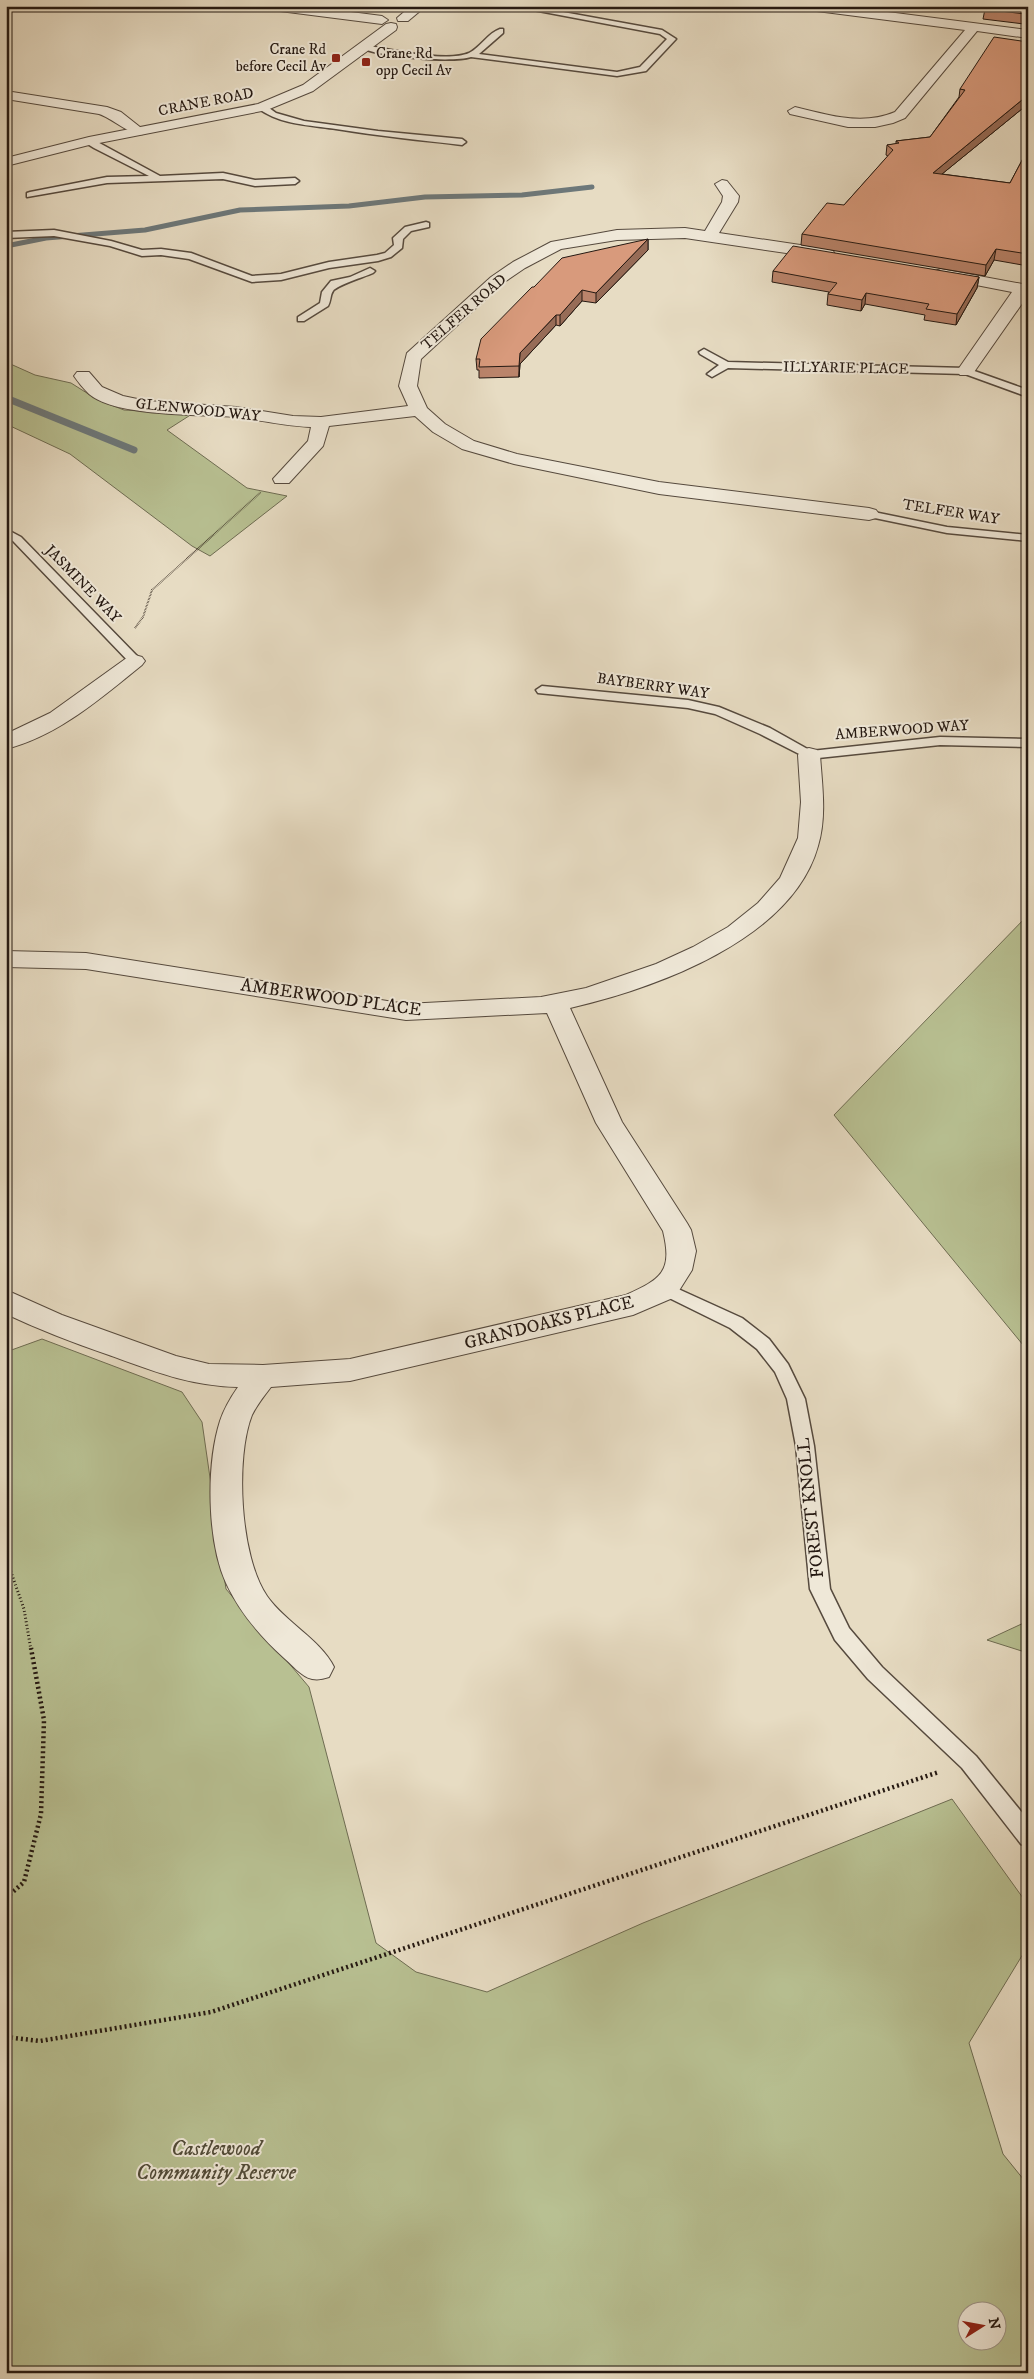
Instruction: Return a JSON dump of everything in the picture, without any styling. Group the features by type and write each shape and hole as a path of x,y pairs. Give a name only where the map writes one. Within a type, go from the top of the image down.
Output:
{"street":[{"path":"272,6 386,23"},
{"name":"CRANE ROAD","path":"6,162 89,141 262,107 308,88 364,47 386,23 408,24 409,21 403,18 420,6"},
{"path":"809,6 1028,34"},
{"path":"794,111 863,124 891,120 900,115 974,27"},
{"path":"6,95 102,110 116,115 138,131"},
{"path":"710,236 730,202 731,196 722,184"},
{"name":"TELFER ROAD","path":"840,257 685,233 617,235 556,245 497,280 413,357 408,386 419,410 439,428 468,445 514,459 659,488 870,514"},
{"path":"928,272 1025,289 966,371"},
{"name":"GLENWOOD WAY","path":"83,376 96,391 118,400 137,404 236,412 293,421 322,422 419,410"},
{"path":"282,479 317,442 322,422"},
{"path":"6,742 41,728 66,714 135,661"},
{"name":"AMBERWOOD PLACE","path":"6,959 86,961 406,1012 447,1012 556,1004 640,981 690,959 730,937 767,907 792,878 806,849 812,815 809,754"},
{"path":"556,1004 609,1123 677,1230 682,1251 678,1270 665,1289"},
{"name":"GRANDOAKS PLACE","path":"6,1301 52,1323 173,1368 210,1375 263,1376 350,1370 633,1304 665,1289"},
{"path":"263,1376 250,1391 235,1420 231,1444 230,1536 234,1558 249,1596 264,1616 318,1667"}],"lane":[{"path":"364,47 443,58 472,54 617,74 643,69 672,39 662,32 516,6"},
{"path":"472,54 500,31"},
{"path":"262,107 273,115 295,122 334,126 378,134 462,142"},
{"path":"89,141 105,152 144,168 159,179"},
{"path":"30,195 87,182 223,176 255,183 295,181"},
{"path":"6,235 54,233 142,252 161,252 190,256 252,279 281,277 305,269 388,255 399,246 398,238 408,230 426,225"},
{"path":"305,269 311,274 334,283 354,279 370,271"},
{"path":"301,319 325,304 327,292 334,283"},
{"name":"ILLYARIE PLACE","path":"704,352 726,365 966,371 1028,394"},
{"path":"712,374 726,365"},
{"name":"TELFER WAY","path":"870,514 947,530 1028,538"},
{"name":"JASMINE WAY","path":"6,532 17,539 135,661"},
{"name":"BAYBERRY WAY","path":"542,690 635,698 695,706 743,720 809,754"},
{"name":"AMBERWOOD WAY","path":"809,754 940,741 1028,743"},
{"name":"FOREST KNOLL","path":"665,1289 736,1323 763,1344 782,1369 796,1399 806,1446 820,1589 842,1634 875,1673 969,1762 1028,1837"}],"path":[{"path":"116,640 131,634 137,626 152,590 268,485 282,479"},
{"path":"6,1558 24,1609 44,1720 40,1814 24,1882 6,1898"},
{"path":"6,2037 40,2041 211,2012 969,1762"}],"green space":[{"path":"6,362 35,375 71,383 98,400 124,410 192,414 167,430 247,488 287,496 210,556 192,546 70,454 6,424"},
{"path":"1028,915 1028,1351 834,1115"},
{"name":"Castlewood Community Reserve","path":"42,1339 182,1392 202,1422 226,1589 309,1687 376,1943 416,1972 487,1992 643,1923 952,1799 1028,1905 1028,1938 1023,1954 969,2043 1003,2154 1028,2185 1028,2373 6,2373 6,1352"},
{"path":"1028,1621 1028,1653 987,1640"}],"building":[{"path":"987,6 1028,6 1028,10 1025,14 984,9"},
{"path":"994,37 1028,42 1028,95 933,173 1010,183 1028,149 1028,254 996,249 986,265 802,234 827,203 844,205 893,150 887,145 899,143 896,141 930,137 965,90 960,89"},
{"path":"648,239 596,293 582,290 560,315 556,315 520,353 519,366 479,367 480,359 476,359 481,339 562,258"},
{"path":"793,246 979,277 957,314 926,309 929,304 866,293 862,300 828,294 837,283 773,271"}],"waterway":[{"path":"6,246 46,238 145,230 240,210 349,206 425,197 522,195 592,187"},
{"path":"6,398 134,450"}],"place":[{"name":"Crane Rd before Cecil Av","path":"336,58"},
{"name":"Crane Rd opp Cecil Av","path":"366,62"}]}
